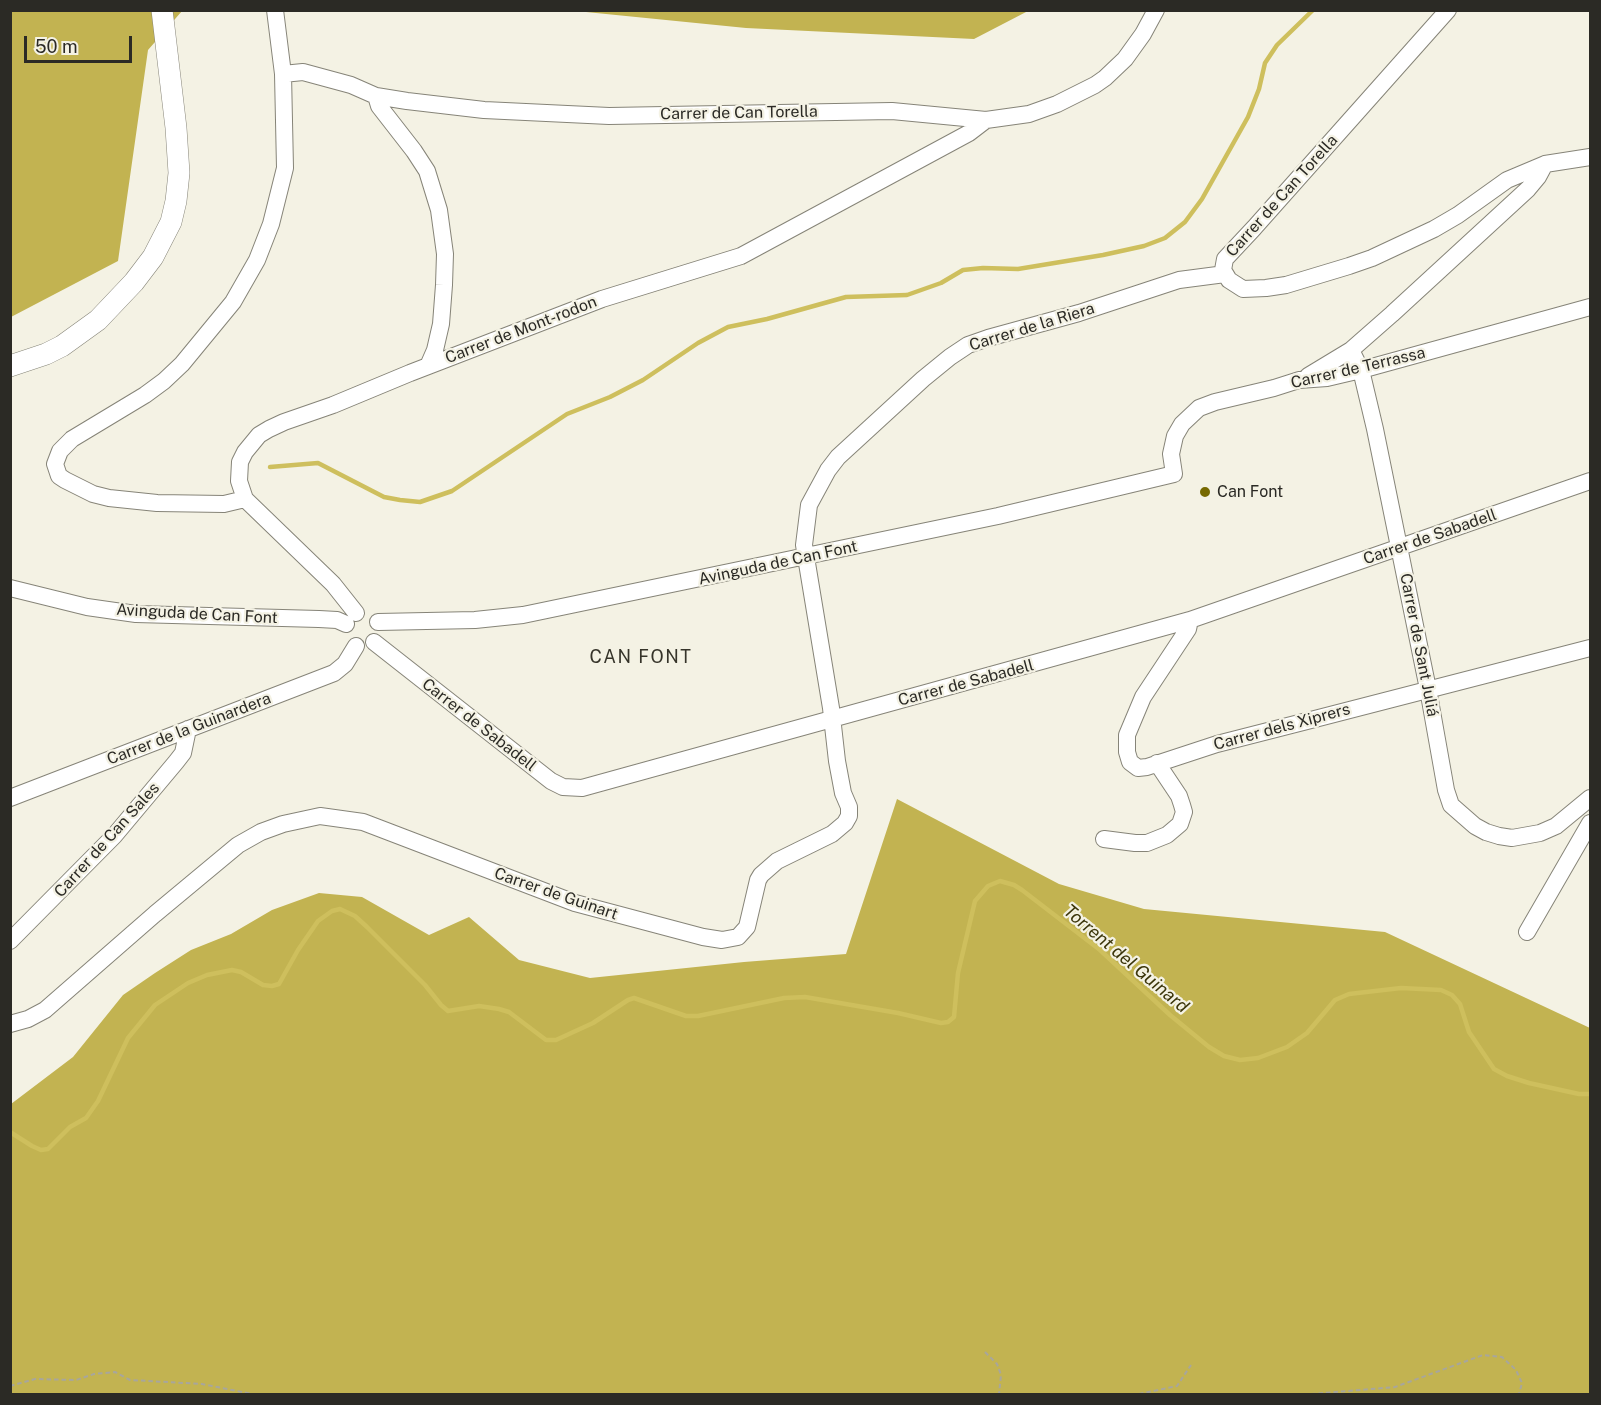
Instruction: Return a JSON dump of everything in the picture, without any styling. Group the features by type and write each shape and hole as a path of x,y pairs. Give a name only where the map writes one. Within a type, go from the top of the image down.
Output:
{"street":[{"path":"10,366 62,346 98,320 134,282 153,257 171,222 179,172 162,10"},
{"path":"275,10 284,74 285,168 266,240 233,302 195,349 164,381 145,395 72,439 60,451 55,464 56,471 65,480 93,494 109,498 157,503 224,504 245,499 339,591 351,619 344,633 346,638 356,646 365,647 374,642 380,631 378,622 371,615 351,619"},
{"name":"Carrer de Can Torella","path":"284,74 303,72 351,85 376,96 484,110 609,116 892,111 986,120 1029,114 1066,100 1095,85 1125,59 1143,34 1156,10"},
{"name":"Carrer de Can Torella","path":"1448,10 1225,259 1222,265 1229,280 1243,289 1286,285 1349,266 1372,258 1434,229 1507,180 1545,164 1590,157"},
{"path":"376,96 379,106 427,171 439,210 445,254 444,285 441,324 435,350 428,366"},
{"name":"Carrer de Mont-rodon","path":"245,499 239,481 240,462 252,443 268,429 602,299 741,256 969,133 986,120"},
{"path":"1299,380 1351,350 1527,189 1538,177 1545,164"},
{"name":"Carrer de la Riera","path":"805,556 805,530 809,505 828,470 838,457 950,357 968,345 988,338 1079,313 1161,285 1179,280 1225,274"},
{"name":"Carrer de Terrassa","path":"1174,474 1172,447 1182,424 1199,408 1299,380 1327,378 1361,370 1590,307"},
{"name":"Carrer de Sant Juliá","path":"1351,350 1361,370 1400,547 1448,798 1456,811 1475,826 1499,836 1525,837 1556,826 1590,798"},
{"name":"Avinguda de Can Font","path":"378,622 475,620 523,615 688,583 998,516 1174,474"},
{"name":"Carrer de Sabadell","path":"374,642 533,768 563,787 573,789 593,786 1190,620 1590,481"},
{"name":"Carrer de Guinart","path":"10,1024 28,1019 45,1010 154,914 238,845 261,832 283,824 320,816 363,822 575,903 703,937 723,940 738,937 747,927 761,874 777,861 832,834 845,823 849,816 849,807 843,793 837,761 805,556"},
{"name":"Avinguda de Can Font","path":"11,588 87,607 136,615 351,619"},
{"name":"Carrer dels Xiprers","path":"1190,620 1188,629 1143,697 1127,735 1127,752 1130,762 1138,768 1217,744 1590,648"},
{"name":"Carrer de la Guinardera","path":"10,798 334,673 345,664 356,646"},
{"name":"Carrer de Can Sales","path":"10,941 114,836 183,753 188,729"},
{"path":"1104,839 1147,843 1167,835 1180,824 1184,812 1179,796 1157,763"},
{"path":"1527,932 1590,823"}],"path":[{"path":"985,1352 997,1364 1001,1375 999,1395"},
{"path":"1311,1395 1395,1387 1483,1355 1502,1357 1516,1371 1522,1383 1519,1395"},
{"path":"1139,1395 1177,1386 1191,1365"},
{"path":"10,1386 35,1379 76,1380 94,1374 115,1372 130,1380 202,1384 252,1395"}],"shaded area":[{"path":"11,11 182,11 148,50 118,261 11,317"},
{"path":"576,11 1028,11 974,39 746,28"},
{"path":"897,799 1059,884 1144,909 1385,932 1590,1028 1590,1394 11,1394 11,1104 73,1057 123,995 155,973 191,950 231,934 272,910 319,893 362,897 429,935 469,917 519,960 590,978 846,954"}],"waterway":[{"path":"270,467 318,463 384,497 420,502 452,491 567,414 610,397 643,380 698,343 728,327 767,319 846,297 907,295 941,283 963,270 1018,269 1103,255 1144,246 1165,238 1185,222 1202,199 1248,117 1259,89 1265,63 1277,45 1313,10"},
{"name":"Torrent del Guinard","path":"10,1132 32,1146 41,1150 48,1149 70,1127 86,1118 98,1101 128,1038 155,1005 188,983 207,975 232,970 241,972 263,985 279,984 318,921 332,911 340,909 355,916 448,1011 479,1006 499,1009 509,1012 546,1040 556,1040 593,1023 634,998 686,1016 698,1016 784,998 805,997 941,1023 948,1022 954,1017 958,973 975,901 988,886 1000,881 1022,890 1100,950 1170,1015 1209,1047 1224,1056 1240,1060 1258,1058 1287,1047 1307,1033 1335,1000 1349,994 1401,988 1441,990 1452,995 1460,1004 1469,1032 1494,1069 1529,1083 1579,1094 1590,1094"}],"place":[{"name":"Can Font","path":"1205,492"}],"district":[{"name":"CAN FONT","path":"641,657"}]}
